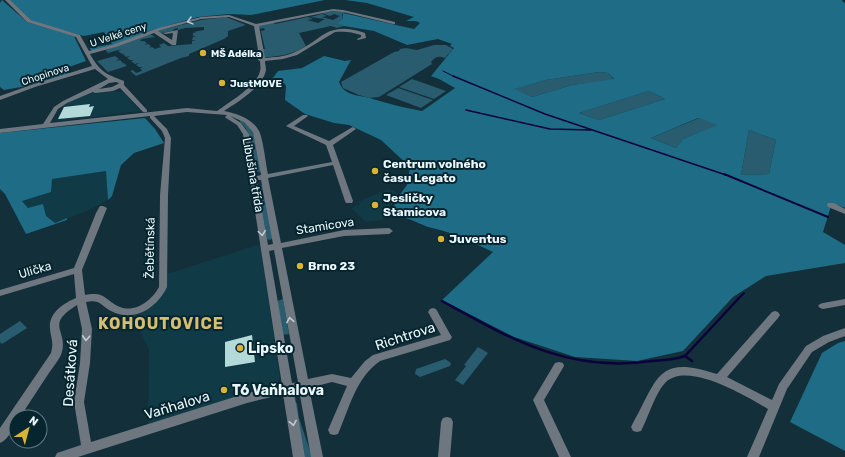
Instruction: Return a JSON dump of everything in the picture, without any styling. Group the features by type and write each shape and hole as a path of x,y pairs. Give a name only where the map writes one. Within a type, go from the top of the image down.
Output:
{"street":[{"path":"6,0 29,21 78,36 105,83 113,89 127,93"},
{"path":"0,131 187,110 218,113 254,85 260,78 263,70 256,25 334,10 393,23"},
{"name":"U Velké ceny","path":"87,53 157,33 201,18 227,16 256,25"},
{"path":"262,60 288,57 330,32 350,30 363,34 363,38 360,39"},
{"name":"Chopinova","path":"0,98 26,88 95,67"},
{"path":"46,125 58,106 69,99 115,80 122,81 121,85 126,89 127,93 145,110"},
{"path":"113,89 121,85"},
{"name":"Libušina třída","path":"218,113 235,115 246,120 254,128 317,457"},
{"name":"Libušina třída","path":"218,113 235,121 243,127 246,134 299,457"},
{"name":"Žebětínská","path":"0,438 56,354 58,345 53,329 55,320 62,311 80,300 96,298 104,300 115,309 134,311 151,304 159,296 162,288 164,195 168,138 155,114"},
{"path":"305,116 289,126 329,144 353,129"},
{"name":"Stamicova","path":"329,144 349,201"},
{"path":"254,178 335,163"},
{"path":"831,205 845,212"},
{"path":"78,270 103,208"},
{"name":"Stamicova","path":"264,249 344,233 389,231"},
{"name":"Desátková","path":"78,270 80,300 87,329 85,363 80,402 87,449"},
{"name":"Ulička","path":"0,293 78,270"},
{"path":"823,306 845,302"},
{"name":"Richtrova","path":"334,430 354,383 360,372 368,363 377,358 447,337 433,312"},
{"path":"719,379 775,315"},
{"path":"753,457 785,383 809,349 826,339 845,332"},
{"path":"559,366 538,400 564,457"},
{"path":"637,427 659,383 670,374 680,372 692,372 719,379 775,407"},
{"path":"303,385 332,378 354,383"},
{"name":"Vaňhalova","path":"61,457 247,398 303,385"},
{"path":"444,457 447,422"}],"shaded area":[{"path":"2,0 27,22 74,36 86,61 69,67 70,72 68,74 27,86 4,90 0,87 0,3"},
{"path":"9,0 325,0 251,15 229,14 198,17 152,30 113,46 91,51 90,48 112,44 104,32 84,36 41,24 31,20"},
{"path":"345,0 842,0 845,3 845,208 832,203 823,232 845,245 845,263 766,276 733,297 683,351 637,361 575,357 514,337 442,300 493,252 448,232 409,219 393,216 395,201 407,185 410,167 381,140 349,125 334,123 305,114 285,100 286,86 284,83 272,79 278,71 302,68 324,56 345,61 351,60 339,82 341,87 349,93 397,106 422,111 455,88 431,76 454,48 450,46 452,44 438,39 407,45 374,31 344,26 337,23 343,19 343,13 414,29 420,23 416,21 406,21 414,17 367,3","holes":["599,72 608,73 614,79 572,85 532,97 515,89 546,80","649,91 665,99 599,120 579,113","698,118 717,125 683,139 676,148 651,138","749,130 776,140 769,174 741,175"]},
{"path":"335,11 345,12 342,14 343,19 338,23 344,26 337,28 331,26 299,33 306,46 279,56 261,58 260,49 265,49 261,31 265,30 264,28 257,29 256,25 273,22 275,24 308,17 313,19 307,20 318,23 325,19 310,17 322,14 327,16 322,17 333,20 340,16 334,14 330,16 322,13"},
{"path":"226,17 246,25 228,31 228,36 224,39 189,54 189,56 136,76 130,71 133,70 136,73 142,71 140,68 143,67 136,65 139,63 135,64 131,61 134,60 127,58 130,56 126,57 123,54 126,53 122,54 118,51 122,49 108,53 106,51 150,34 155,37 142,39 140,41 147,43 144,45 148,44 151,46 149,48 152,47 155,49 161,47 159,45 164,43 168,46 192,44 192,41 196,40 192,40 193,37 196,36 193,36 193,33 197,33 193,32 204,30 204,27 178,30 178,28 174,29 173,31 161,33 157,31 201,20"},
{"path":"434,45 446,45 453,49 445,58 436,58 431,62 432,64 379,97 369,98 343,88 341,82 394,52 399,51 400,49 406,48 417,50"},
{"path":"115,56 119,59 116,61 120,60 123,63 121,64 124,63 127,66 108,72 97,61"},
{"path":"599,72 608,73 614,80 572,85 532,97 514,89 546,80"},
{"path":"412,79 446,91 434,99 399,87"},
{"path":"398,88 433,100 421,108 386,95"},
{"path":"98,91 123,92 140,111 57,121 63,106 70,101"},
{"path":"649,91 665,99 599,120 579,113"},
{"path":"145,118 155,129 164,143 134,153 121,165 112,196 108,200 106,171 52,179 51,192 22,201 28,208 43,204 46,216 55,223 67,218 67,220 26,234 5,194 0,189 0,133"},
{"path":"699,118 718,125 683,139 676,148 651,138"},
{"path":"242,120 253,131 261,170 260,172 256,171 252,144 248,131 239,121"},
{"path":"749,130 776,140 769,174 741,175"},
{"path":"106,171 108,200 89,210 55,223 46,216 28,208 22,201 52,179"},
{"path":"263,185 273,238 270,240 267,239 258,186"},
{"name":"Jesličky Stamicova","path":"388,189 391,191 393,190 398,195 382,220 366,222 351,208 360,204 358,202"},
{"path":"260,244 280,378 276,384 260,392 148,425 149,349 131,314 154,305 164,292 167,274"},
{"path":"283,299 289,334 283,335 277,301"},
{"path":"20,321 27,328 2,344 0,342 0,334"},
{"path":"845,341 845,451 790,422 822,353 838,343"},
{"path":"478,347 488,353 463,385 455,380"},
{"path":"445,359 451,363 450,366 420,377 415,374 416,369"},
{"path":"295,402 297,403 299,418 312,457 305,457"}],"building":[{"path":"90,104 89,107 94,106 90,116 58,119 64,107"},
{"name":"Lipsko","path":"252,335 255,362 225,367 225,342"}],"waterway":[{"path":"443,71 453,76"},
{"path":"453,76 545,114 726,175"},
{"path":"466,110 550,129 591,130"},
{"path":"724,174 828,217"},
{"path":"739,298 744,293"},
{"path":"685,356 739,298"},
{"path":"442,301 493,329 517,340 567,358 594,362 622,363 668,360 685,356"},
{"path":"685,356 692,361"}],"place":[{"name":"MŠ Adélka","path":"203,53"},
{"name":"JustMOVE","path":"222,83"},
{"name":"Centrum volného času Legato","path":"375,171"},
{"name":"Jesličky Stamicova","path":"375,205"},
{"name":"Juventus","path":"441,239"},
{"name":"Brno 23","path":"300,266"},
{"name":"Lipsko","path":"240,348"},
{"name":"T6 Vaňhalova","path":"224,390"}],"district":[{"name":"KOHOUTOVICE","path":"161,323"}]}
